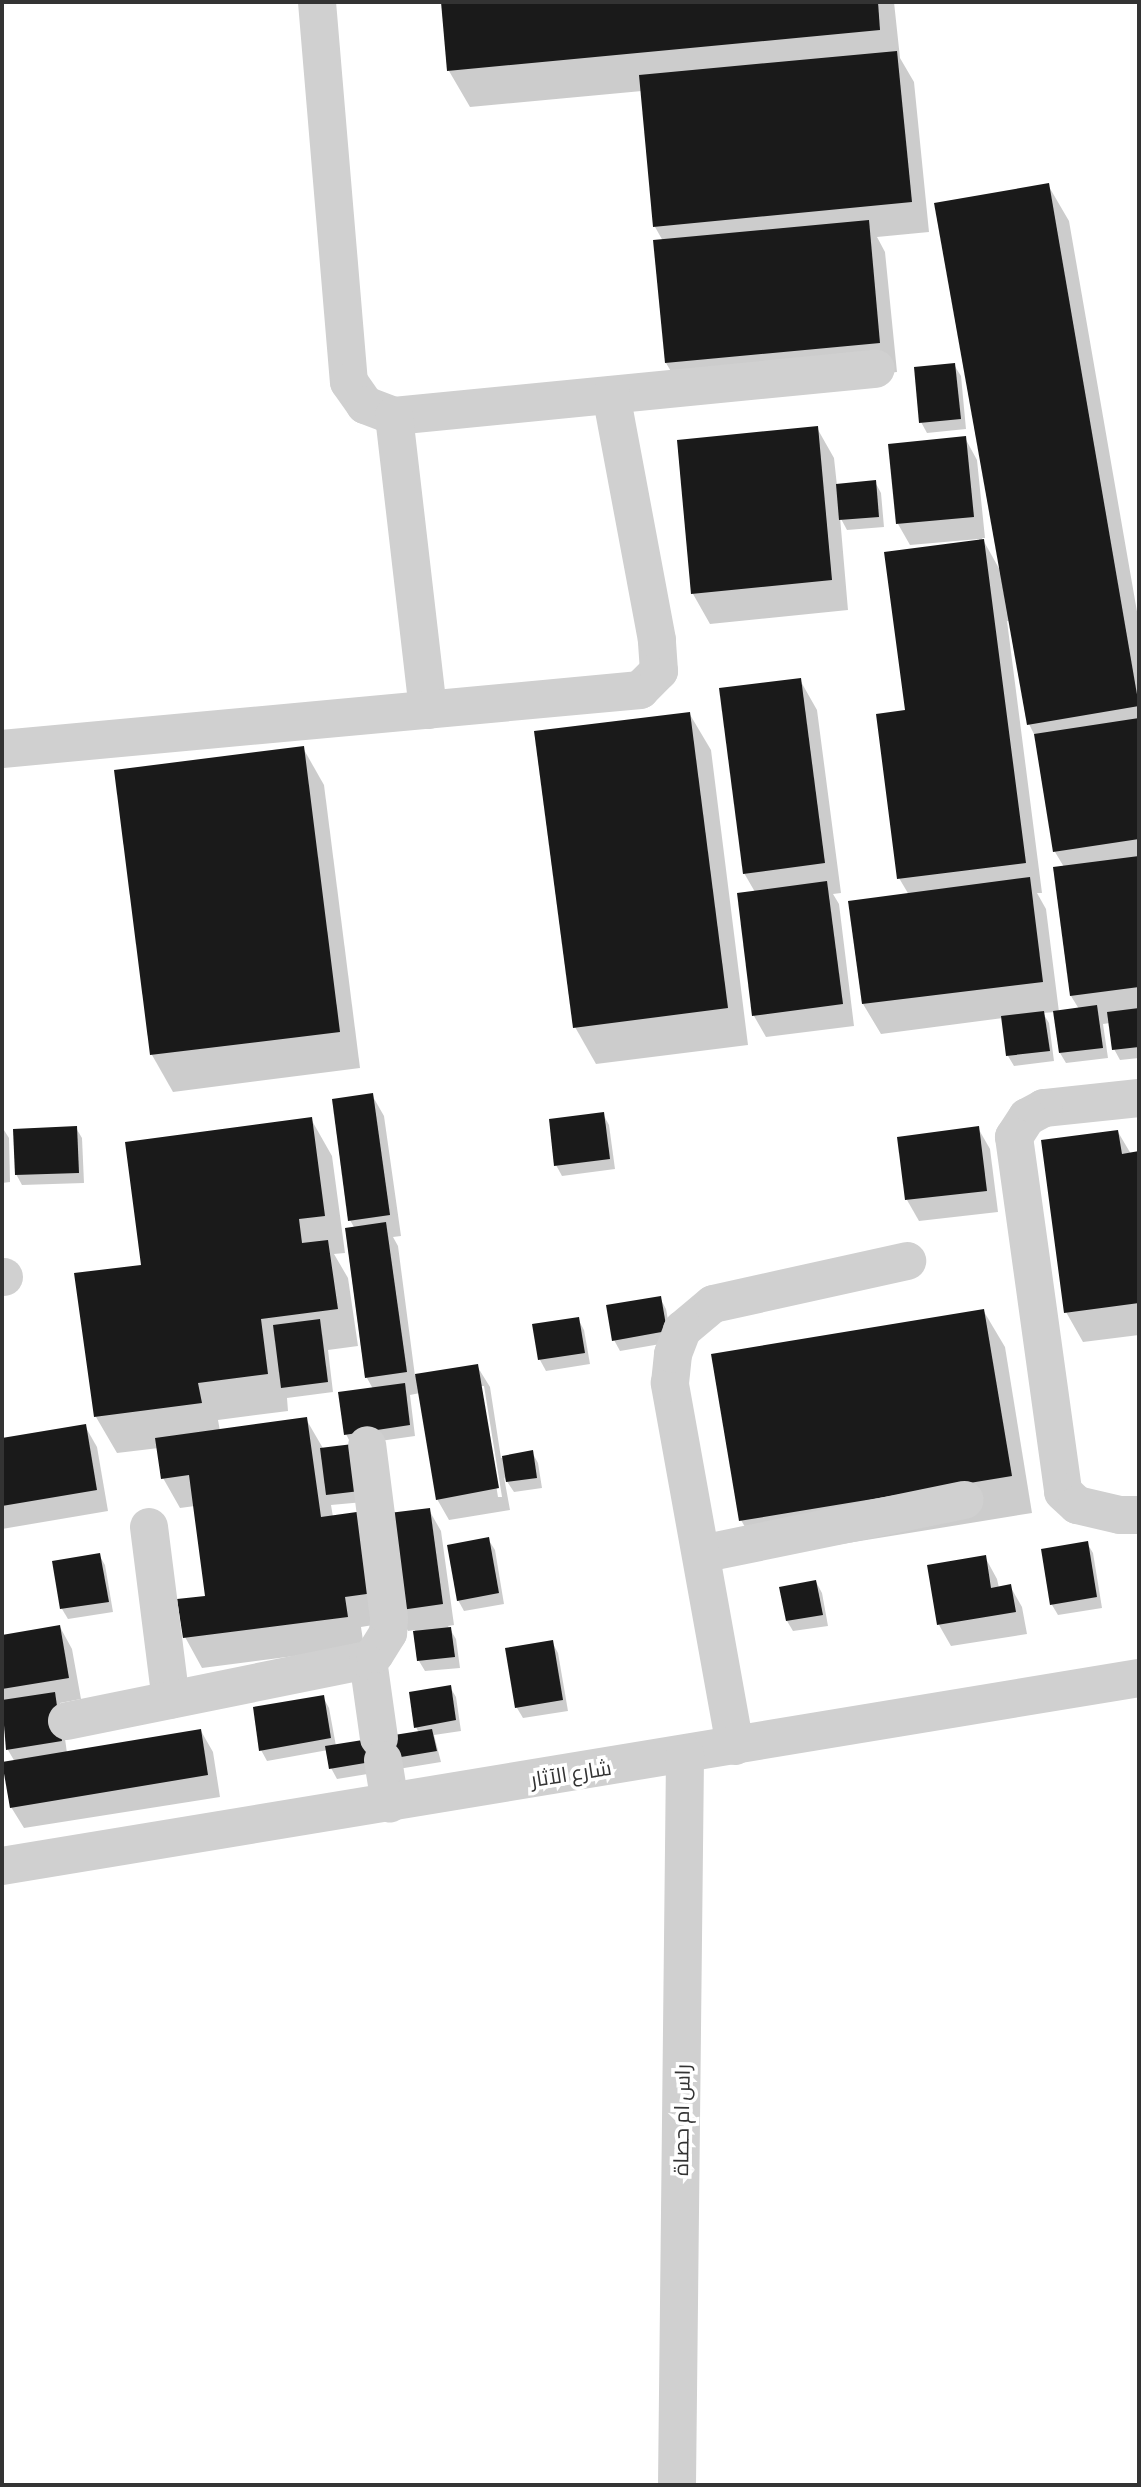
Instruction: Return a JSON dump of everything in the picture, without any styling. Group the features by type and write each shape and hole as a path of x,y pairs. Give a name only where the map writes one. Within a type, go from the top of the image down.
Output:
{"street":[{"path":"317,2 349,383 365,405 394,416 876,369"},
{"path":"2,749 640,690 659,671 657,640 611,395"},
{"path":"394,416 428,710"},
{"path":"1139,1098 1044,1108 1027,1117 1014,1137 1063,1492 1077,1505 1120,1515 1139,1515"},
{"path":"735,1746 670,1383 673,1354 682,1330 713,1304 907,1261"},
{"path":"66,1721 368,1660 384,1643 389,1618 367,1445"},
{"path":"701,1554 965,1500"},
{"path":"149,1527 171,1700"},
{"path":"368,1660 390,1802"},
{"name":"شارع الآثار","path":"2,1866 1139,1678"},
{"name":"راس ام حصاة","path":"677,2485 685,1754"}],"building":[{"path":"441,2 878,2 880,30 447,71"},
{"path":"897,51 912,202 653,227 639,75"},
{"path":"1049,183 1139,706 1027,725 934,203"},
{"path":"869,220 880,343 665,363 653,240"},
{"path":"955,363 961,419 919,423 914,367"},
{"path":"818,426 832,580 691,594 677,440"},
{"path":"966,436 974,517 896,524 888,444"},
{"path":"876,480 879,517 839,520 836,484"},
{"path":"984,539 1026,863 897,879 876,714 905,710 884,552"},
{"path":"801,678 825,863 743,874 719,688"},
{"path":"690,712 728,1008 573,1028 534,731"},
{"path":"1139,718 1139,839 1053,852 1034,734"},
{"path":"304,746 340,1032 150,1055 114,770"},
{"path":"1139,856 1139,987 1070,996 1053,867"},
{"path":"1030,877 1043,982 862,1004 848,901"},
{"path":"827,881 843,1004 752,1016 737,893"},
{"path":"1097,1005 1103,1048 1059,1053 1053,1011"},
{"path":"1139,1008 1139,1047 1112,1050 1107,1012"},
{"path":"1044,1011 1050,1051 1006,1056 1001,1016"},
{"path":"373,1093 390,1215 348,1221 332,1099"},
{"path":"604,1112 610,1159 554,1166 549,1119"},
{"path":"312,1117 325,1216 299,1219 302,1243 328,1240 338,1309 261,1319 268,1374 198,1383 202,1403 94,1417 74,1273 141,1265 125,1142"},
{"path":"77,1126 79,1173 15,1175 13,1129"},
{"path":"979,1126 987,1191 905,1200 897,1137"},
{"path":"1118,1130 1122,1154 1139,1151 1139,1303 1064,1313 1041,1140"},
{"path":"386,1222 407,1372 365,1378 345,1228"},
{"path":"661,1296 667,1331 612,1341 606,1305"},
{"path":"984,1309 1012,1476 739,1521 711,1354"},
{"path":"579,1317 585,1353 538,1360 532,1324"},
{"path":"320,1319 328,1382 281,1388 273,1325"},
{"path":"478,1364 499,1488 436,1500 415,1374"},
{"path":"405,1383 410,1425 344,1435 338,1392"},
{"path":"307,1417 321,1517 371,1510 381,1592 345,1597 348,1617 183,1638 177,1599 205,1596 189,1475 161,1479 155,1438"},
{"path":"86,1424 97,1490 2,1506 2,1438"},
{"path":"353,1444 360,1491 326,1495 320,1448"},
{"path":"533,1450 537,1478 506,1482 502,1456"},
{"path":"430,1508 443,1604 394,1611 381,1514"},
{"path":"489,1537 499,1593 457,1601 447,1545"},
{"path":"1088,1541 1097,1597 1050,1605 1041,1549"},
{"path":"100,1553 109,1602 60,1609 52,1561"},
{"path":"986,1555 991,1588 1011,1584 1016,1612 937,1625 927,1565"},
{"path":"816,1580 823,1615 786,1621 779,1587"},
{"path":"60,1625 69,1678 2,1689 2,1635"},
{"path":"451,1627 455,1657 417,1661 413,1631"},
{"path":"553,1640 563,1700 515,1708 505,1648"},
{"path":"451,1685 456,1720 414,1728 409,1692"},
{"path":"55,1692 62,1741 6,1750 2,1700"},
{"path":"324,1695 331,1738 259,1751 253,1707"},
{"path":"201,1729 208,1775 10,1808 2,1762"},
{"path":"432,1729 437,1751 329,1769 325,1746"}]}
